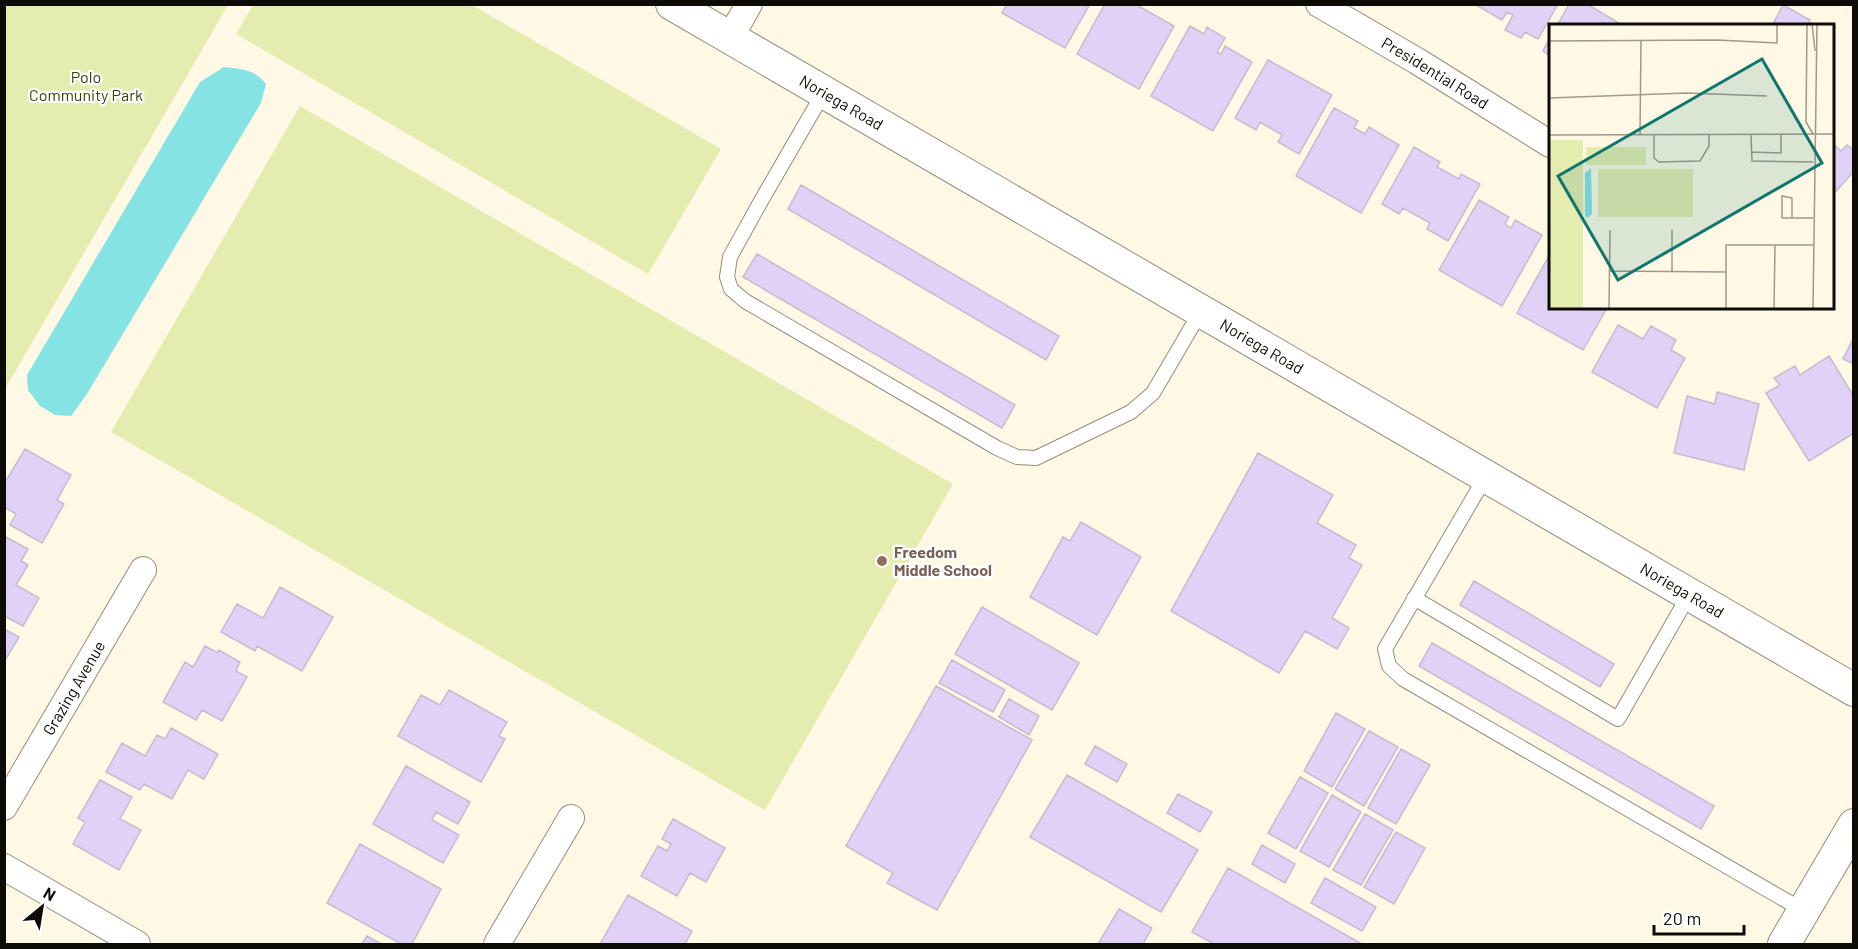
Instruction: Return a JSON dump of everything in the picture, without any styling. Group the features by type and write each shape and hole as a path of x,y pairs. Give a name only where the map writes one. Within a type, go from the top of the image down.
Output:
{"street":[{"name":"Noriega Road","path":"672,4 1854,690"},
{"path":"730,38 749,4"},
{"name":"Presidential Road","path":"1319,4 1417,61 1549,143"},
{"name":"Grazing Avenue","path":"4,807 143,570"},
{"path":"497,945 571,818"},
{"path":"1784,945 1854,825"},
{"path":"4,867 137,945"}],"lane":[{"path":"824,92 730,257 728,277 731,289 745,301 997,448 1017,457 1036,458 1131,412 1154,393 1201,311"},
{"path":"1486,476 1385,649 1389,666 1403,679 1803,911"},
{"path":"1414,598 1618,719 1689,595"}],"green space":[{"name":"Polo Community Park","path":"4,5 228,5 5,389"},
{"path":"253,5 472,5 721,149 648,274 236,34"},
{"path":"300,106 953,484 765,810 111,432"}],"water":[{"path":"224,67 236,68 257,75 266,84 261,103 87,394 71,416 55,415 40,406 28,390 27,375 200,82"}],"building":[{"path":"1007,4 1090,4 1065,48 1002,13"},
{"path":"1105,4 1135,4 1174,26 1139,89 1077,54"},
{"path":"1558,4 1538,39 1525,32 1521,38 1505,30 1513,15 1507,12 1502,20 1476,5"},
{"path":"1569,4 1587,4 1621,24 1558,24"},
{"path":"1783,5 1810,20 1808,24 1773,24"},
{"path":"1190,26 1204,34 1207,27 1225,38 1217,52 1221,54 1225,46 1252,62 1213,131 1151,96"},
{"path":"1549,39 1549,55 1543,51"},
{"path":"1268,60 1332,95 1299,154 1278,142 1282,135 1260,122 1256,130 1235,118"},
{"path":"1334,108 1358,121 1354,128 1365,134 1369,127 1399,145 1361,213 1296,176"},
{"path":"1834,145 1841,151 1847,145 1854,150 1854,171 1834,194"},
{"path":"1414,147 1440,162 1437,167 1459,179 1461,174 1480,184 1448,241 1427,229 1430,223 1403,208 1399,214 1382,204"},
{"path":"801,185 1059,336 1046,360 788,209"},
{"path":"1479,200 1509,217 1505,224 1511,228 1515,220 1542,235 1502,306 1439,270"},
{"path":"757,254 1015,405 1002,428 743,277"},
{"path":"1549,256 1549,309 1606,309 1583,350 1517,313"},
{"path":"1618,325 1643,339 1651,326 1676,340 1671,350 1685,358 1657,408 1592,372"},
{"path":"1854,337 1854,364 1843,359"},
{"path":"1829,356 1854,397 1854,433 1809,461 1766,393 1780,385 1774,378 1795,366 1800,375"},
{"path":"1717,392 1759,404 1744,470 1674,453 1687,396 1715,404"},
{"path":"25,449 71,475 57,500 64,504 42,543 10,525 16,514 4,507 4,484"},
{"path":"1258,453 1333,495 1317,523 1356,545 1349,558 1362,565 1332,618 1349,628 1337,649 1305,631 1279,673 1171,611"},
{"path":"1081,522 1141,557 1097,635 1030,597 1063,537 1070,541"},
{"path":"4,536 28,549 21,561 28,565 16,585 39,598 23,626 4,616"},
{"path":"1474,581 1614,664 1600,687 1460,605"},
{"path":"280,587 333,617 302,671 257,646 255,651 221,632 237,604 263,618"},
{"path":"982,607 1079,663 1052,710 955,654"},
{"path":"4,629 19,637 4,662"},
{"path":"1432,643 1714,806 1701,829 1419,666"},
{"path":"205,646 218,653 219,650 240,662 236,671 247,677 222,721 202,710 196,720 163,702 185,662 193,667"},
{"path":"952,660 1005,690 993,712 939,683"},
{"path":"936,686 1032,740 937,910 887,883 893,873 846,846"},
{"path":"449,690 507,722 499,736 505,739 481,782 398,736 421,695 440,705"},
{"path":"1009,699 1039,716 1029,735 999,717"},
{"path":"1336,713 1365,729 1332,787 1304,771"},
{"path":"171,728 218,754 204,779 188,770 172,799 144,784 140,790 106,772 122,743 145,756 157,735 165,739"},
{"path":"1369,731 1398,747 1364,806 1335,789"},
{"path":"1095,746 1127,764 1117,782 1085,764"},
{"path":"1401,749 1430,765 1396,824 1368,808"},
{"path":"406,766 470,802 458,824 436,812 432,820 459,835 443,863 373,824"},
{"path":"1067,775 1198,850 1161,912 1030,837"},
{"path":"1300,777 1328,793 1296,849 1268,833"},
{"path":"100,780 132,797 120,819 141,830 119,870 73,844 85,822 78,818"},
{"path":"1178,794 1212,812 1200,832 1167,813"},
{"path":"1332,795 1361,812 1329,867 1300,851"},
{"path":"1365,814 1393,830 1361,885 1333,870"},
{"path":"673,819 725,848 706,882 690,873 677,896 641,876 658,846 667,851 671,844 662,839"},
{"path":"1396,832 1425,848 1394,904 1364,887"},
{"path":"360,844 441,889 412,944 401,944 327,903"},
{"path":"1262,845 1295,864 1285,883 1252,864"},
{"path":"1228,868 1360,943 1214,944 1192,932"},
{"path":"1325,878 1376,907 1362,931 1311,903"},
{"path":"628,895 692,931 685,944 600,944"},
{"path":"1119,909 1152,928 1143,944 1098,944"},
{"path":"367,936 381,944 362,944"}],"place":[{"name":"Freedom Middle School","path":"882,561"}]}
